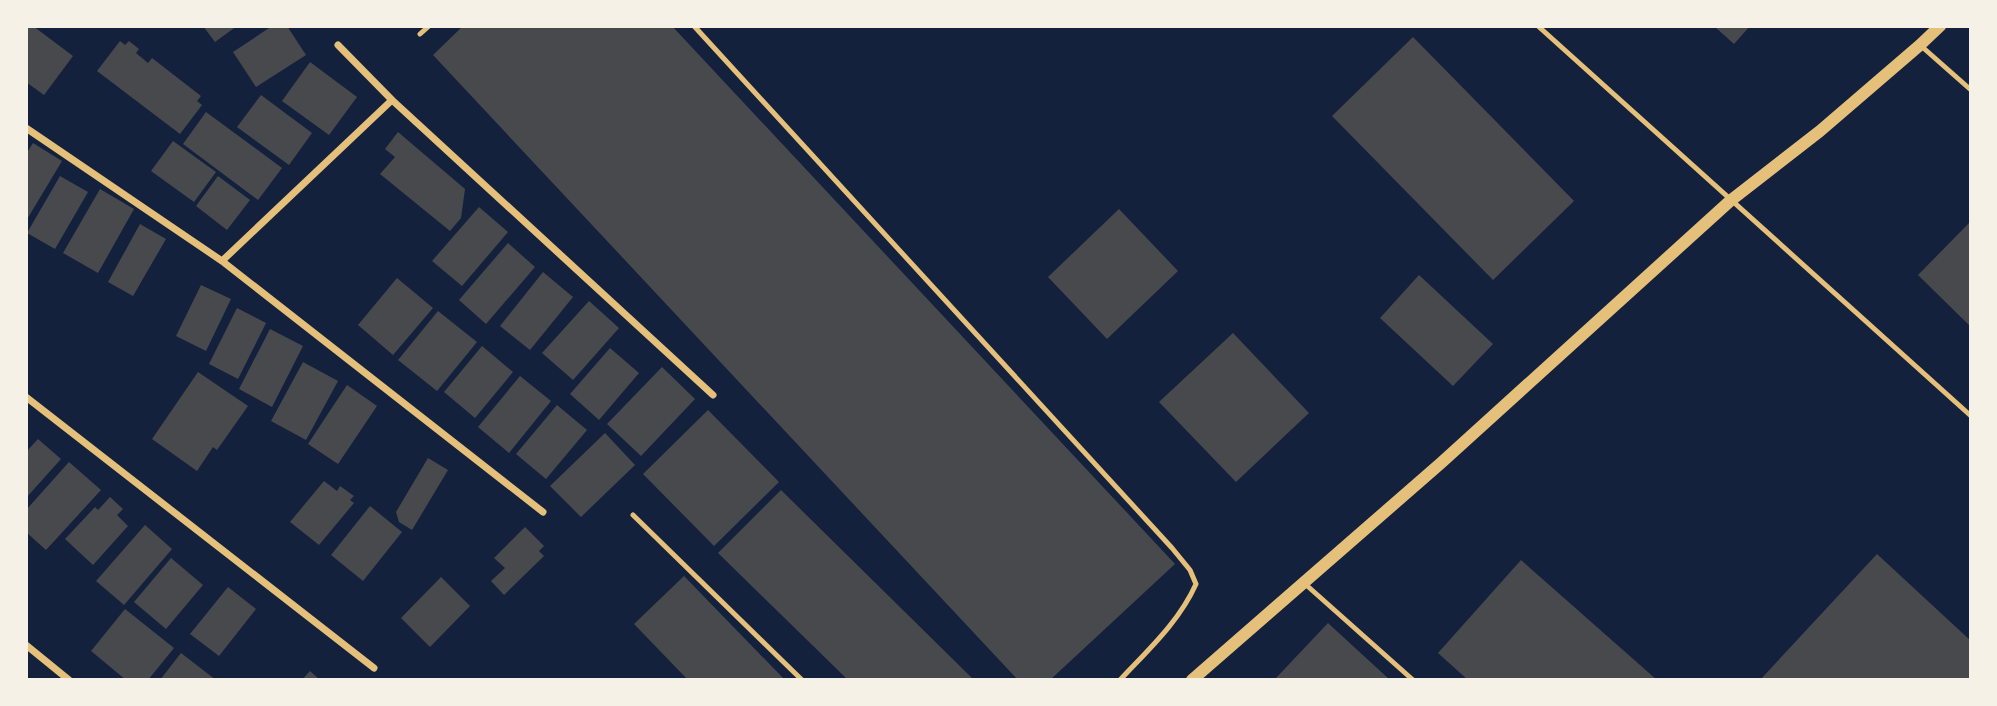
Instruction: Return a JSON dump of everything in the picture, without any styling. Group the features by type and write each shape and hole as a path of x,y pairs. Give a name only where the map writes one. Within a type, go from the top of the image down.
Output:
{"street":[{"path":"1192,680 1441,463 1730,201 1819,131 1940,26"},
{"path":"338,45 392,100 713,395"},
{"path":"222,261 392,100"},
{"path":"26,128 222,261 543,512"},
{"path":"26,397 374,668"},
{"path":"26,645 69,680"}],"lane":[{"path":"420,34 429,26"},
{"path":"694,26 1190,570 1196,584 1176,620 1120,680"},
{"path":"1538,26 1971,416"},
{"path":"1920,46 1971,90"},
{"path":"633,515 802,680"},
{"path":"1304,583 1413,680"}],"building":[{"path":"26,26 33,26 73,56 44,95 26,82"},
{"path":"203,26 237,26 215,42"},
{"path":"272,26 287,26 306,55 256,87 233,52"},
{"path":"463,26 672,26 1175,564 1050,680 1018,680 433,55"},
{"path":"1714,26 1750,26 1734,44"},
{"path":"1413,37 1574,201 1493,280 1332,116"},
{"path":"120,41 125,45 129,41 139,49 136,53 148,63 152,58 201,96 197,101 202,105 180,134 97,71"},
{"path":"310,62 357,97 329,135 282,101"},
{"path":"261,95 312,133 289,165 237,127"},
{"path":"206,112 282,168 258,200 183,144"},
{"path":"398,132 465,189 461,218 450,231 380,174 395,157 385,149"},
{"path":"173,141 216,172 194,202 151,171"},
{"path":"33,143 62,161 26,221 26,154"},
{"path":"60,176 88,192 55,249 27,233"},
{"path":"218,176 250,200 227,230 196,206"},
{"path":"100,189 134,209 98,273 63,253"},
{"path":"479,207 508,232 462,286 432,261"},
{"path":"1119,209 1178,271 1107,339 1048,277"},
{"path":"1971,221 1971,327 1918,275"},
{"path":"140,224 166,239 133,296 108,282"},
{"path":"508,243 535,267 486,324 459,300"},
{"path":"543,272 573,297 530,350 500,326"},
{"path":"1419,275 1493,344 1453,386 1380,318"},
{"path":"397,278 433,308 393,355 358,325"},
{"path":"201,285 231,299 206,351 176,336"},
{"path":"589,301 619,328 573,380 542,353"},
{"path":"237,308 266,323 238,379 209,364"},
{"path":"438,311 477,342 437,391 398,360"},
{"path":"270,329 303,346 272,407 239,389"},
{"path":"1233,333 1309,413 1236,482 1159,402"},
{"path":"482,346 513,372 475,418 444,392"},
{"path":"610,348 639,373 599,420 570,394"},
{"path":"303,362 338,381 306,440 271,421"},
{"path":"662,367 695,399 641,456 607,424"},
{"path":"198,372 248,406 217,450 213,447 197,471 152,439"},
{"path":"520,376 551,401 509,453 478,427"},
{"path":"347,385 377,406 338,464 308,444"},
{"path":"557,405 587,430 546,479 516,454"},
{"path":"708,410 779,482 714,546 643,474"},
{"path":"605,433 635,465 581,517 550,486"},
{"path":"38,439 61,459 26,498 26,452"},
{"path":"428,458 448,470 412,530 399,522 396,512"},
{"path":"69,462 101,490 46,550 26,532 26,510"},
{"path":"324,481 337,491 340,486 354,496 350,500 354,503 319,545 290,522"},
{"path":"781,490 974,680 848,680 718,553"},
{"path":"110,497 123,509 117,515 128,526 93,565 65,539 95,507 98,510"},
{"path":"370,506 402,532 363,581 331,555"},
{"path":"145,525 172,549 124,605 96,581"},
{"path":"525,527 544,546 539,551 544,556 504,595 491,581 505,568 494,558"},
{"path":"1877,554 1971,641 1971,680 1760,680"},
{"path":"171,558 203,585 166,629 134,602"},
{"path":"1521,560 1657,680 1468,680 1438,653"},
{"path":"684,576 785,680 688,680 634,624"},
{"path":"441,577 470,606 430,647 401,618"},
{"path":"228,587 256,609 219,656 190,634"},
{"path":"125,609 174,648 148,680 126,680 91,651"},
{"path":"1328,623 1390,680 1278,680 1276,678"},
{"path":"181,653 216,680 160,680"},
{"path":"310,671 320,680 302,680"}]}
